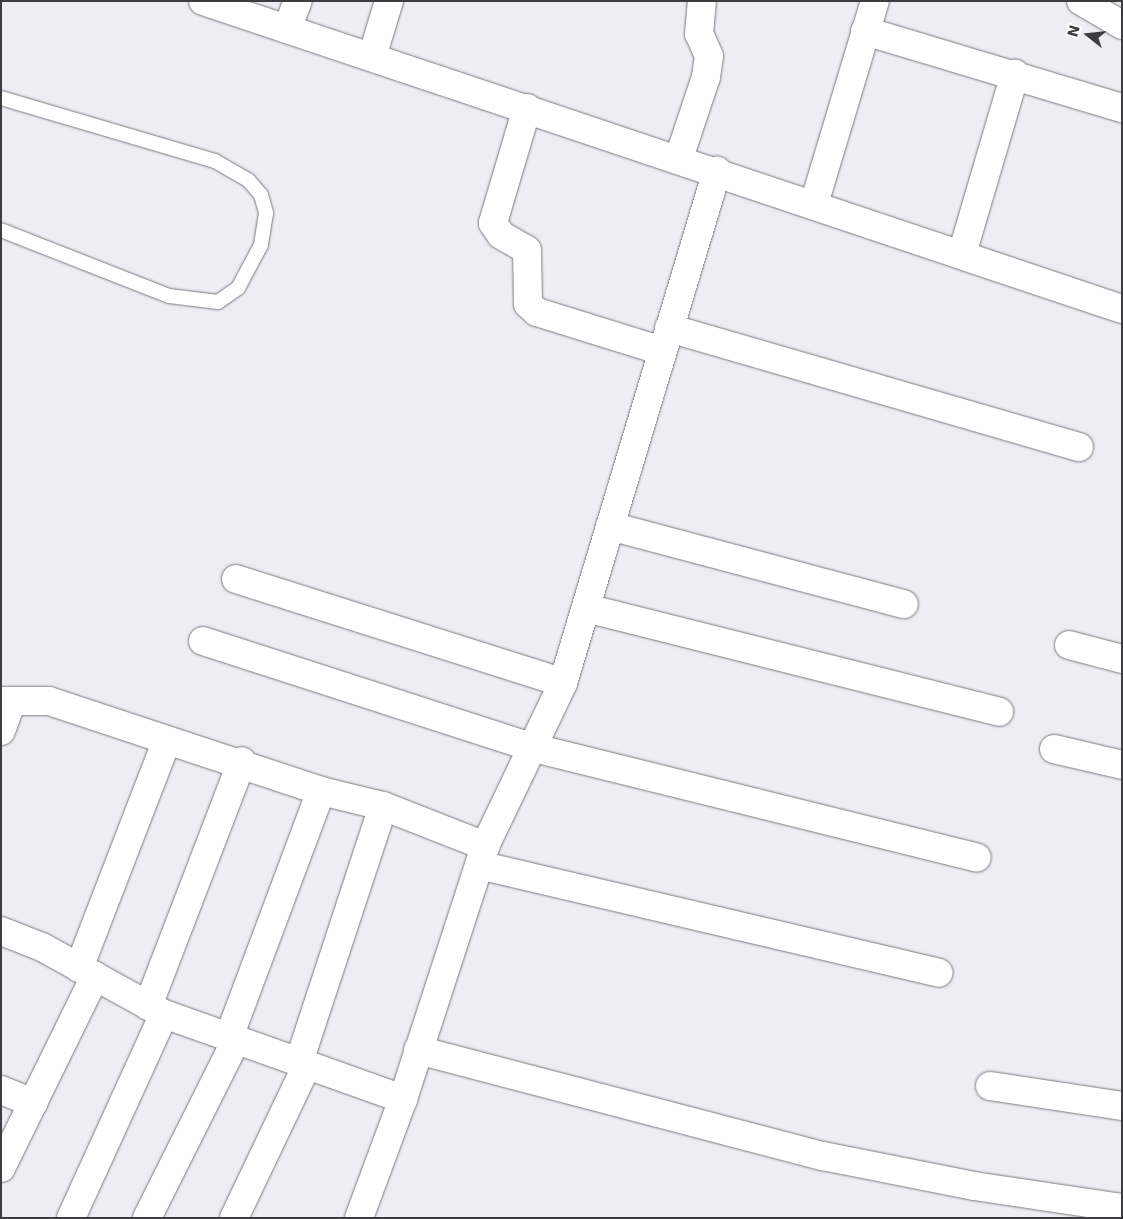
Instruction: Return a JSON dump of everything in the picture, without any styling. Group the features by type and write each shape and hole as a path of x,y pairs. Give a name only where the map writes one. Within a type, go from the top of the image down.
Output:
{"street":[{"path":"203,1 717,170 1122,308"},
{"path":"287,29 298,1"},
{"path":"372,57 389,1"},
{"path":"679,158 706,77 708,56 700,34 702,1"},
{"path":"814,204 875,1"},
{"path":"1081,1 1122,25"},
{"path":"865,31 1015,74 1122,108"},
{"path":"962,254 1015,74"},
{"path":"527,108 493,223 501,235 527,250 528,304 537,312 666,340 1079,446"},
{"path":"359,1218 403,1099 482,855 563,683 717,170"},
{"path":"610,526 904,604"},
{"path":"236,579 563,683"},
{"path":"586,608 999,712"},
{"path":"203,641 534,748 977,858"},
{"path":"1069,645 1122,659"},
{"path":"1,731 6,701 49,701 167,740 242,761 322,791 383,806 482,855 938,973"},
{"path":"1,1168 33,1103 87,972 167,740"},
{"path":"1054,749 1122,765"},
{"path":"71,1218 156,1010 242,761"},
{"path":"147,1218 233,1039 322,791"},
{"path":"234,1218 303,1064 383,806"},
{"path":"1,931 42,947 156,1010 403,1099"},
{"path":"418,1050 823,1156 974,1186 1122,1208"},
{"path":"990,1086 1122,1106"},
{"path":"1,1090 33,1103"}],"lane":[{"path":"1,98 215,162 249,181 261,195 266,213 260,246 242,279 218,302 169,296 1,230"}]}
